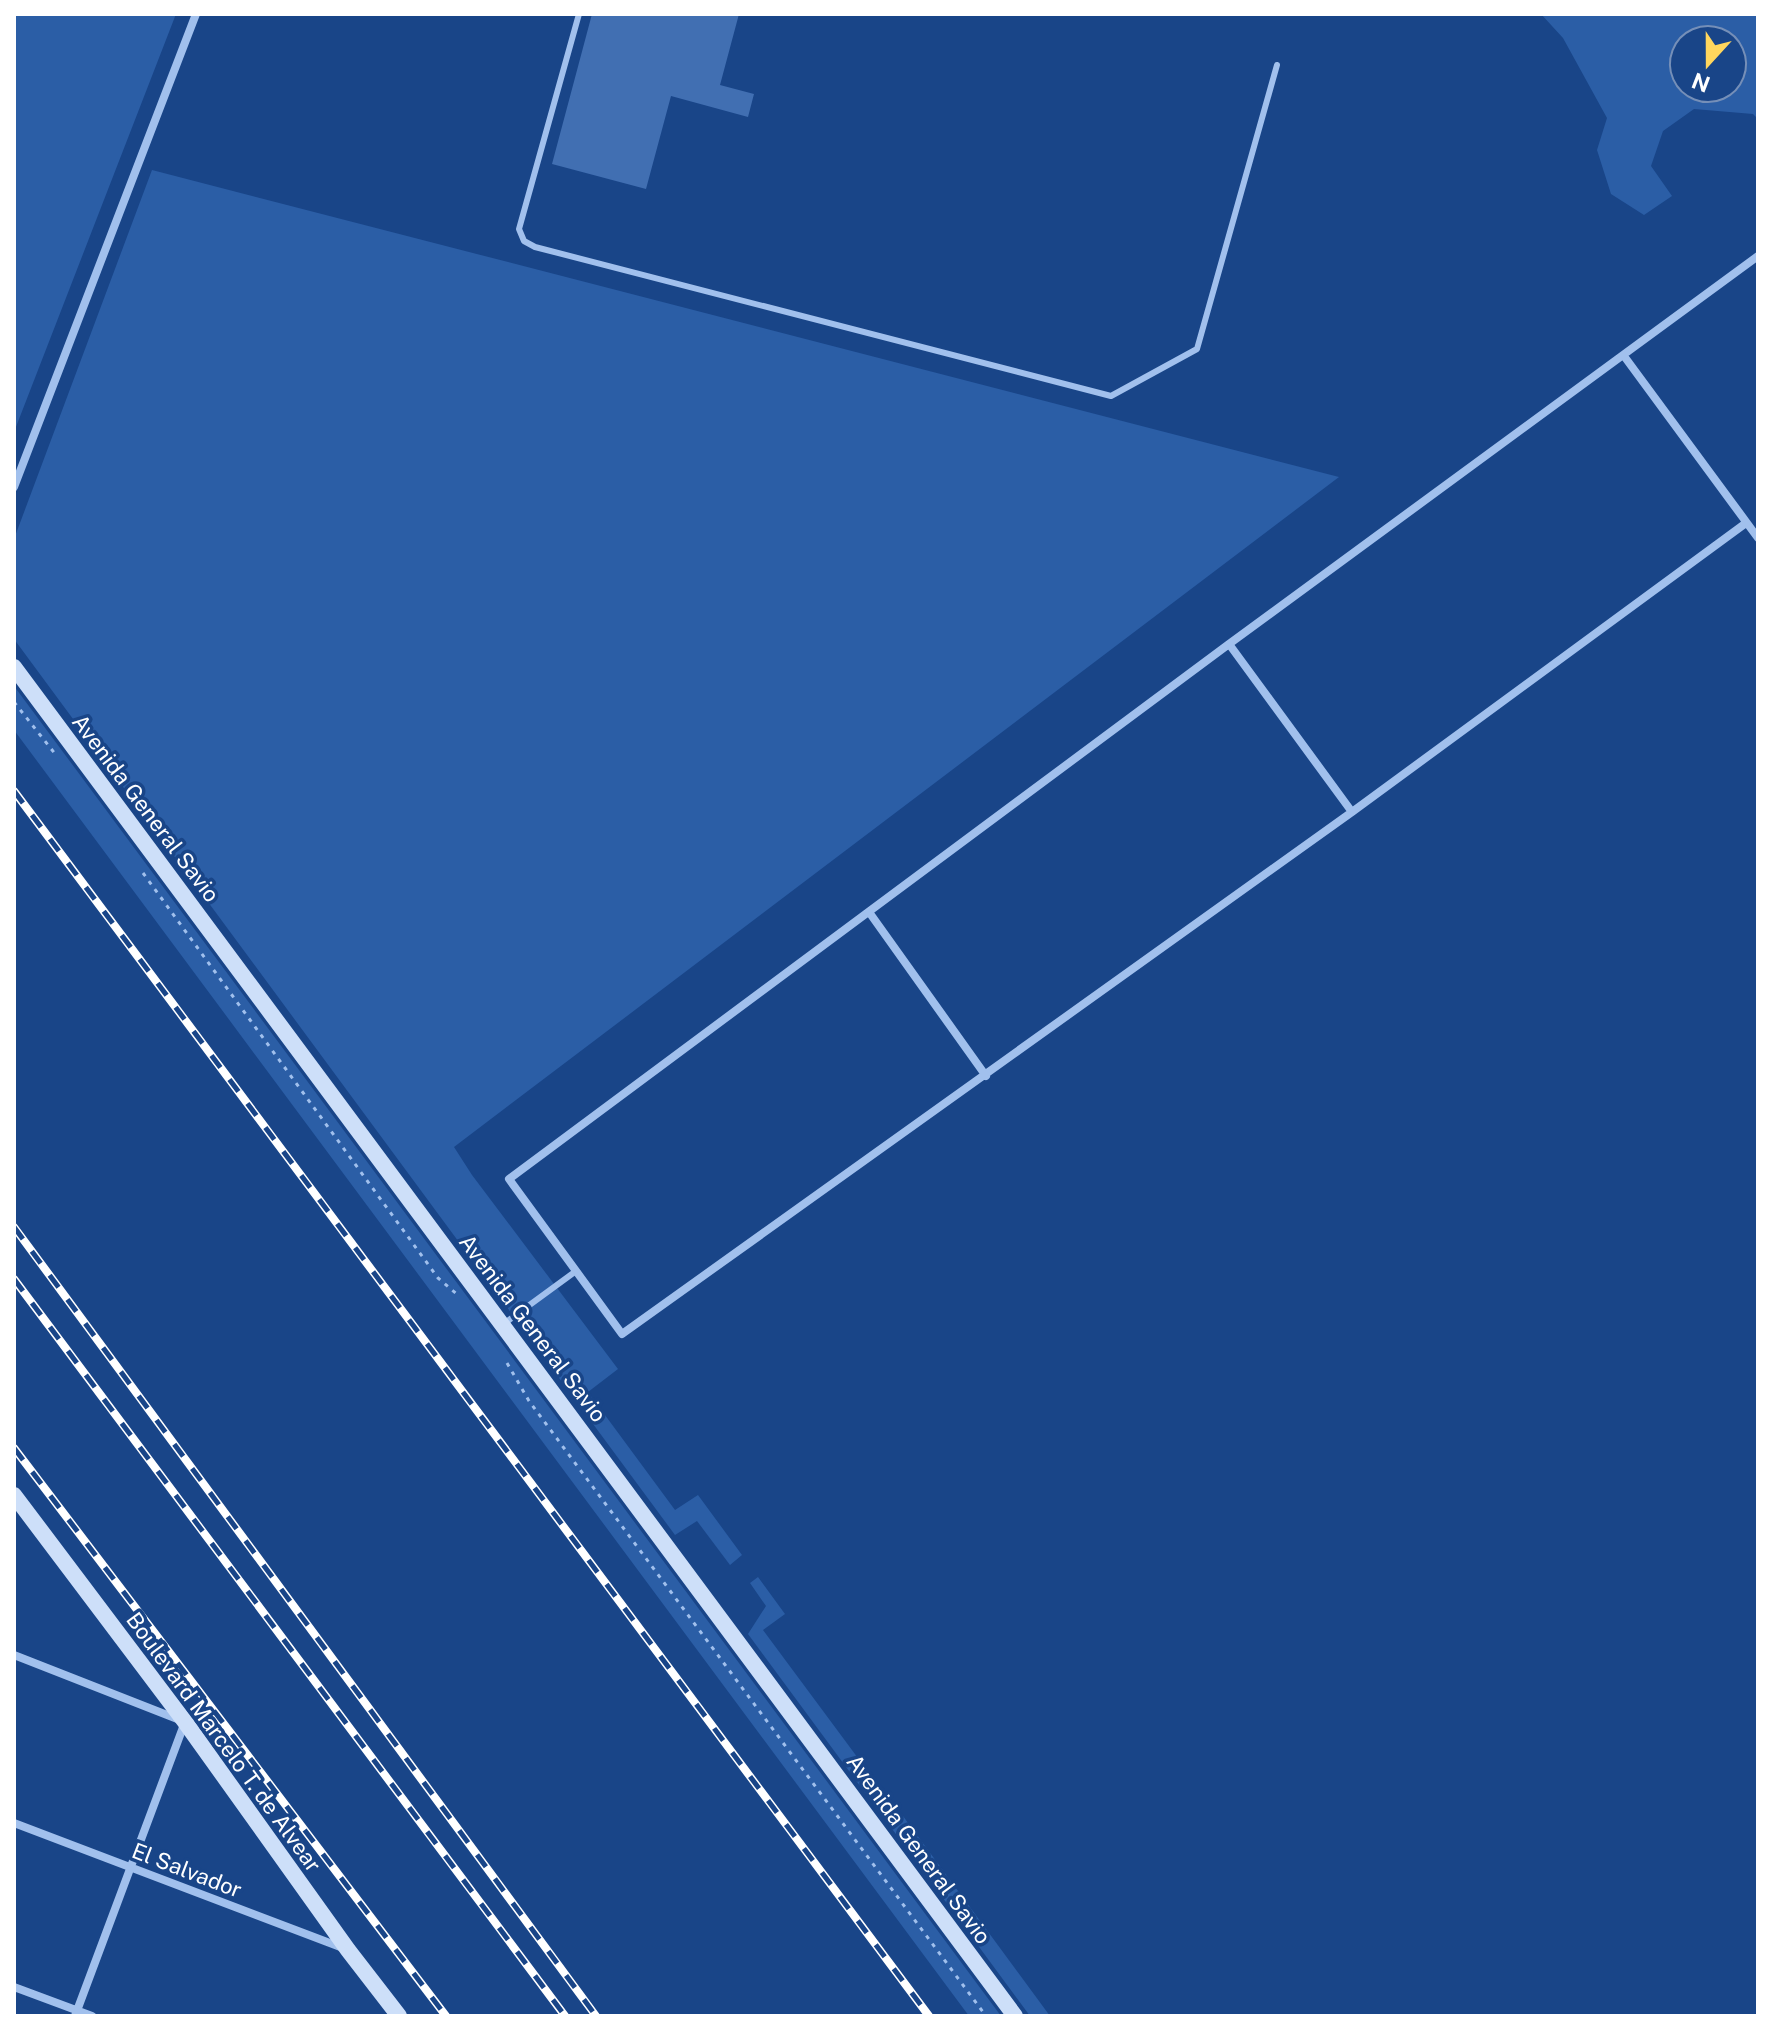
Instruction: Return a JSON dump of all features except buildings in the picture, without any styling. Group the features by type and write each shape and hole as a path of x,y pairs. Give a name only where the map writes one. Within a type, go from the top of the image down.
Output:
{"main road":[{"name":"Avenida General Savio","path":"14,667 1015,2016"},
{"name":"Boulevard Marcelo T. de Alvear","path":"14,1495 185,1722 399,2016"}],"street":[{"path":"14,487 196,14"},
{"path":"1746,523 1352,812 622,1334 509,1179 1758,256"},
{"path":"1624,356 1758,538"},
{"path":"1229,644 1352,812"},
{"path":"869,912 986,1076"},
{"path":"14,1655 185,1722 76,2013"},
{"name":"El Salvador","path":"14,1823 348,1950"},
{"path":"14,1987 76,2013 92,2016"}],"lane":[{"path":"579,14 519,229 524,241 535,247 1111,396 1197,349 1277,65"},
{"path":"504,1324 576,1271"}],"path":[{"path":"14,702 61,762"},
{"path":"138,865 438,1278 463,1299"},
{"path":"504,1356 529,1401 986,2016"}],"shaded area":[{"path":"14,14 176,14 14,432"},
{"path":"1541,14 1758,14 1758,119 1753,114 1694,109 1663,131 1651,166 1672,196 1644,215 1611,194 1597,150 1607,118 1563,38"},
{"path":"152,170 1339,477 454,1147 618,1369 588,1392 675,1510 698,1495 742,1555 730,1565 697,1521 675,1535 14,639 14,539"},
{"path":"14,686 1001,2016 969,2016 14,730"},
{"path":"758,1577 785,1614 763,1630 892,1804 880,1813 748,1634 766,1606 750,1583"},
{"path":"900,1812 1050,2016 1030,2016 887,1822"}],"railway":[{"path":"14,791 929,2016"},
{"path":"14,1227 596,2016"},
{"path":"14,1279 565,2016"},
{"path":"14,1448 446,2016"}]}
